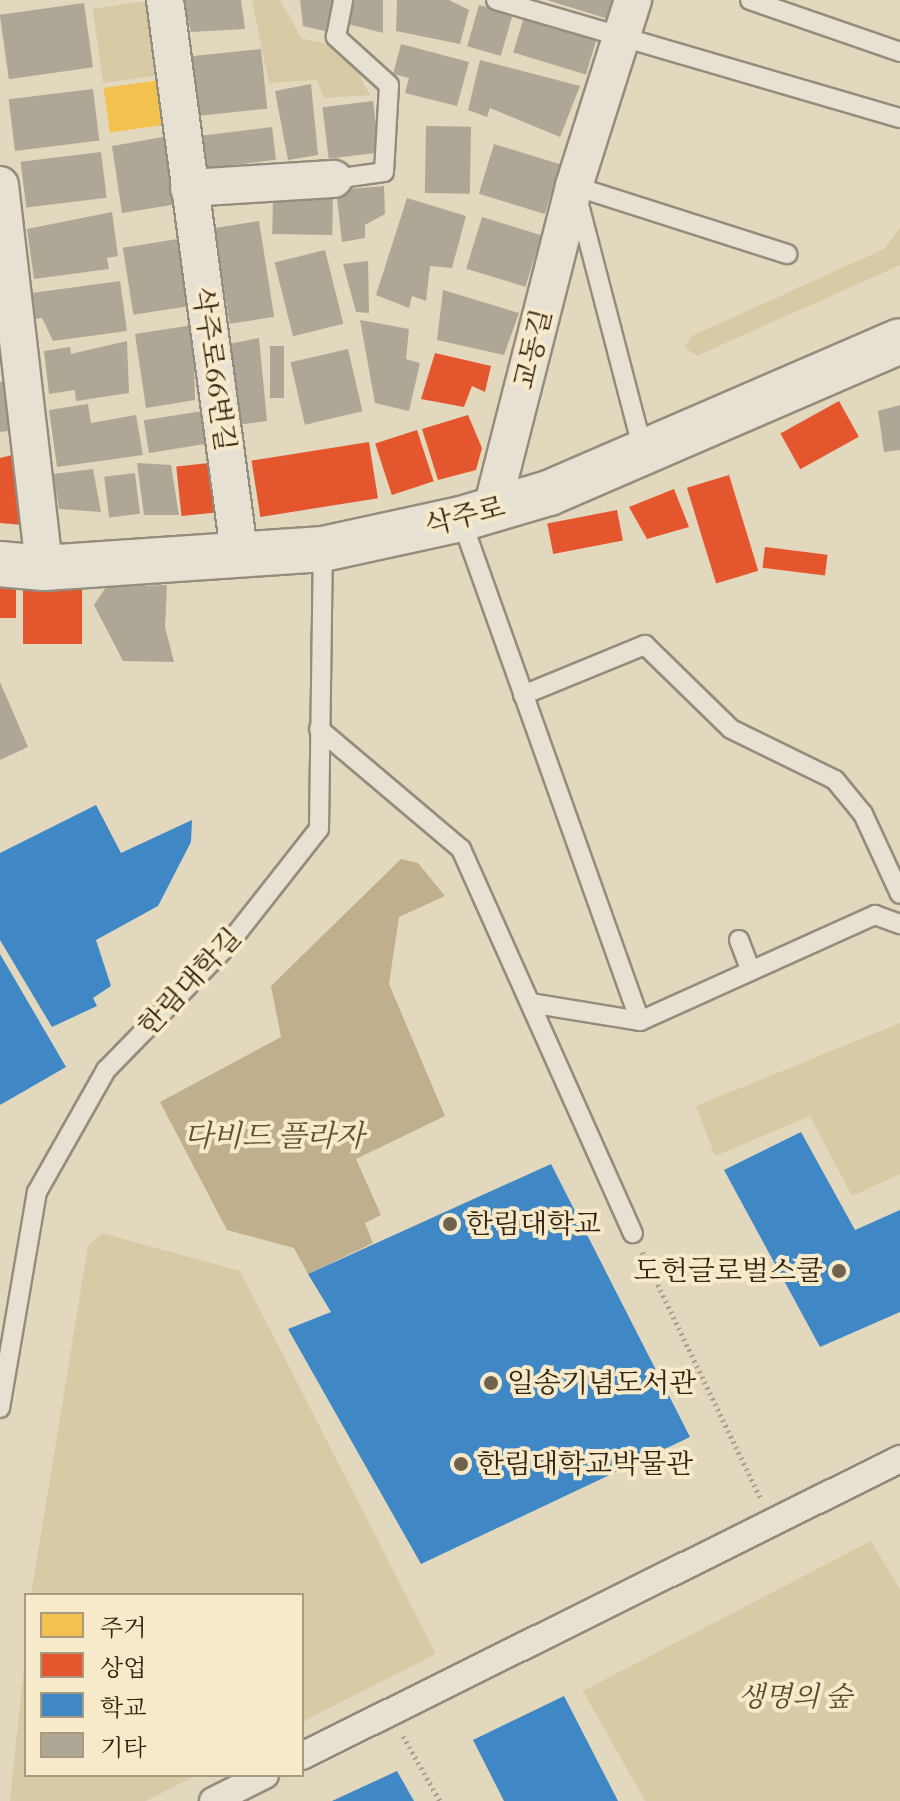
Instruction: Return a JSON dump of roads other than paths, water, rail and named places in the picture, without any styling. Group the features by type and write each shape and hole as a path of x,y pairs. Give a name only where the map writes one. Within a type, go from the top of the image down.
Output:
{"street":[{"name":"삭주로66번길","path":"165,0 239,551"},
{"name":"교동길","path":"476,515 633,0"},
{"path":"189,188 334,179"},
{"path":"0,185 44,568"},
{"name":"삭주로","path":"0,564 44,568 239,551 323,549 476,515 643,450 900,341"},
{"path":"304,1755 900,1459"},
{"path":"213,1801 261,1777"}],"lane":[{"path":"334,179 384,172 389,85 336,37 343,0"},
{"path":"496,0 900,118"},
{"path":"750,0 900,52"},
{"path":"574,186 787,254"},
{"path":"574,186 643,450"},
{"path":"476,515 523,695 640,1021"},
{"name":"한림대학길","path":"0,1408 37,1192 106,1070 226,947 319,829 323,549"},
{"path":"523,695 645,645 731,729 835,780 863,814 900,894"},
{"path":"319,729 461,849 633,1233"},
{"path":"530,1003 640,1021 875,915 900,924"},
{"path":"739,940 751,971"}],"water":[{"name":"다비드 플라자","path":"401,859 418,863 445,896 399,917 389,984 445,1116 356,1159 381,1215 365,1223 373,1243 308,1274 294,1248 227,1230 160,1102 281,1037 271,986"}],"place":[{"name":"한림대학교","path":"450,1224"},
{"name":"도헌글로벌스쿨","path":"839,1271"},
{"name":"일송기념도서관","path":"491,1383"},
{"name":"한림대학교박물관","path":"461,1464"}],"park label":[{"name":"생명의 숲","path":"795,1697"}]}
